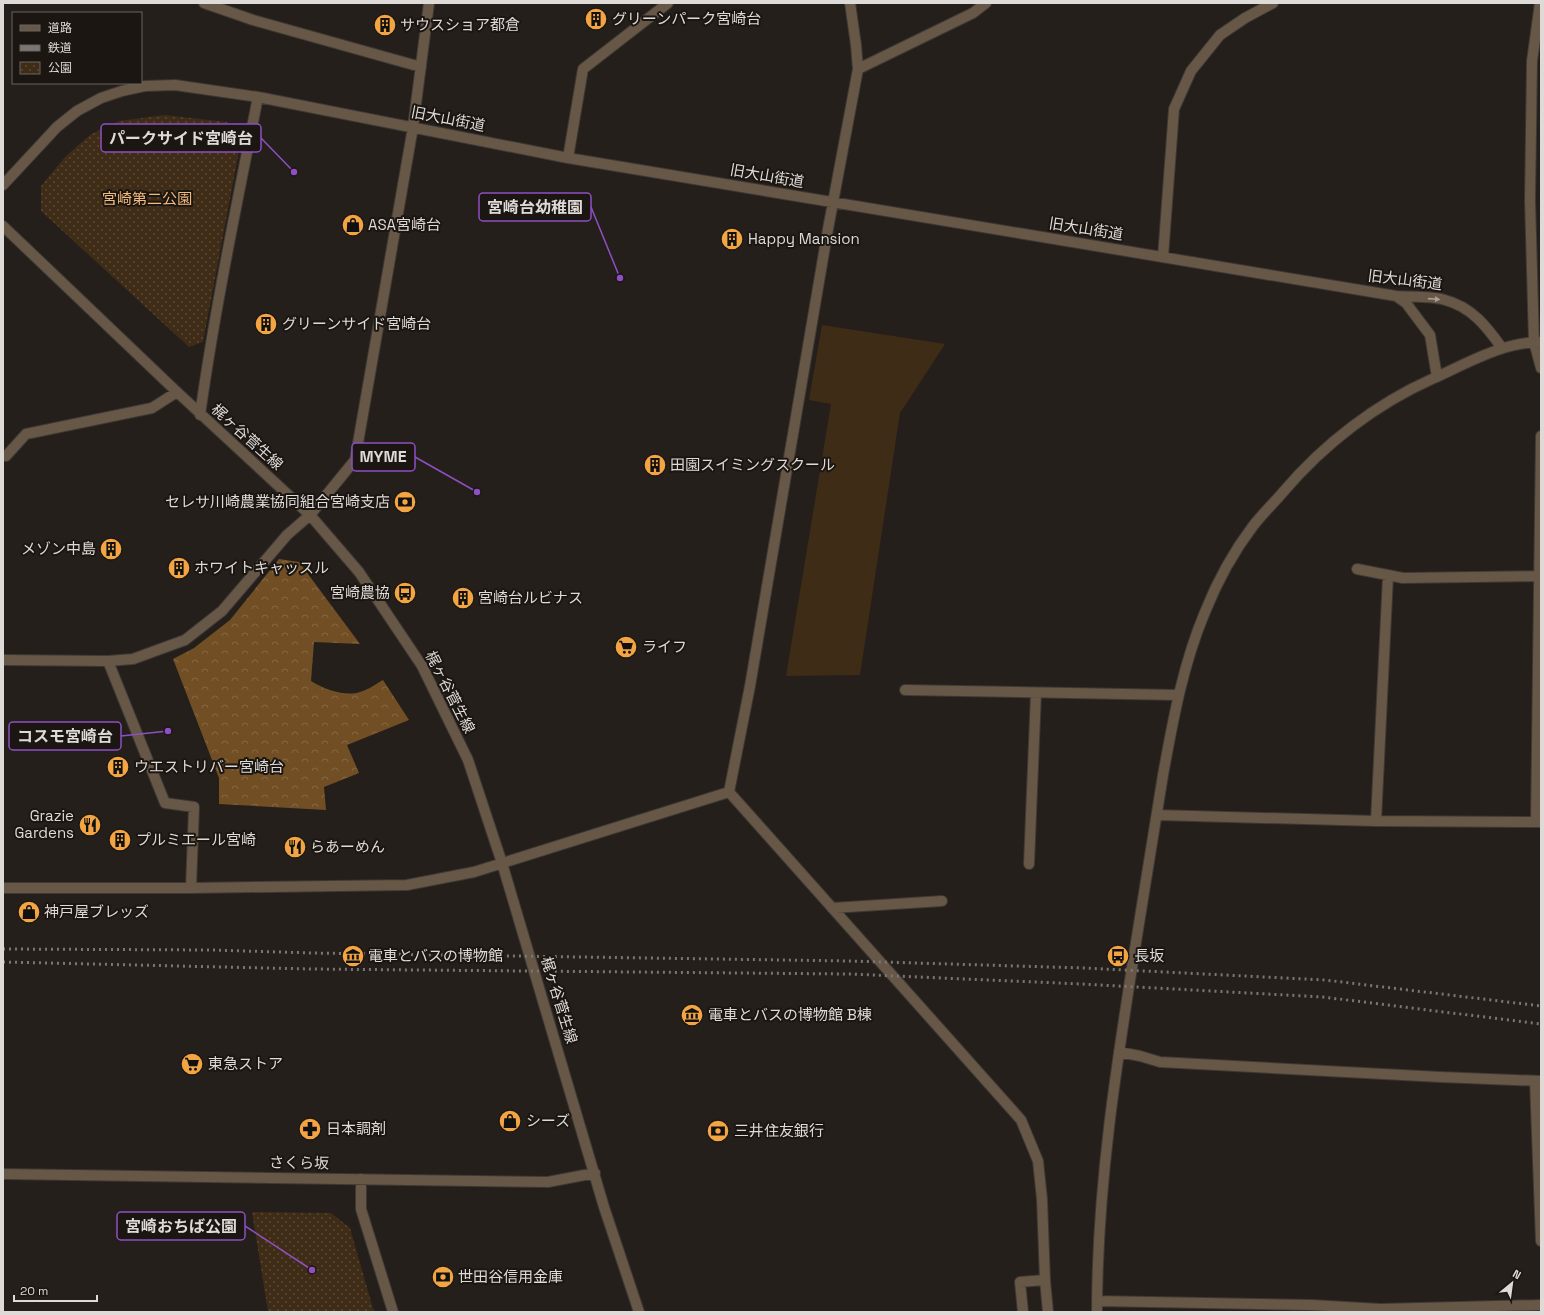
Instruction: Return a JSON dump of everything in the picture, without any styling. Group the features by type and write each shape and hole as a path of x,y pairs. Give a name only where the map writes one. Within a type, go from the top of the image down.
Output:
{"street":[{"path":"204,3 253,20 421,67"},
{"path":"3,660 108,661 133,659 184,640 222,612 287,535 310,515 355,460 413,127 429,3"},
{"path":"568,158 583,69 668,3"},
{"path":"728,792 751,678 833,202 858,69 850,3"},
{"path":"858,69 973,13 986,3"},
{"path":"1163,257 1174,109 1191,71 1220,35 1245,18 1273,3"},
{"path":"1540,3 1530,200 1537,342 1541,368"},
{"name":"旧大山街道","path":"3,185 56,127 77,111 101,98 115,93 145,86 175,85 258,98 568,158 1396,296 1444,299 1460,305 1471,313 1486,326 1502,348"},
{"path":"200,414 221,289 258,98"},
{"name":"梶ヶ谷菅生線","path":"3,226 200,414 310,515 359,572 422,666 468,760 502,863 595,1173 639,1312"},
{"path":"1396,296 1406,303 1430,335 1437,377"},
{"path":"1097,1312 1100,1218 1107,1137 1119,1052 1156,815 1178,695 1186,665 1204,612 1232,558 1253,526 1300,472 1350,429 1396,398 1437,377 1502,348 1537,342"},
{"path":"6,456 26,434 152,408 177,392"},
{"path":"1156,815 1376,821 1538,822 1541,436"},
{"path":"1357,569 1403,578 1539,576"},
{"path":"1376,821 1388,576"},
{"path":"108,661 165,803 194,807 191,888"},
{"path":"905,690 1178,695"},
{"path":"1029,864 1036,693"},
{"path":"3,888 191,888 407,885 474,872 728,792"},
{"path":"728,792 1021,1120 1038,1161 1042,1199 1045,1280 1048,1312"},
{"path":"832,908 942,901"},
{"path":"1119,1052 1160,1062 1538,1081 1541,1241"},
{"name":"さくら坂","path":"3,1174 548,1182 595,1173"},
{"path":"361,1179 361,1209 393,1312"},
{"path":"1023,1312 1020,1282 1045,1280"},
{"path":"1097,1301 1381,1311 1541,1305"}],"green space":[{"name":"宮崎第二公園","path":"164,115 227,122 242,135 203,342 189,347 41,211 41,186 65,157 91,134 119,121"},
{"path":"822,325 945,344 900,413 860,675 786,676 831,404 809,400"},
{"path":"279,559 299,562 360,644 314,642 311,681 322,687 348,694 363,691 383,680 409,720 347,745 359,773 324,787 326,810 219,804 219,778 173,659 194,648 230,620"},
{"path":"252,1212 331,1213 350,1228 374,1312 268,1312"}],"railway":[{"path":"3,949 211,950 312,953 849,961 1084,968 1325,980 1541,1006"},
{"path":"3,962 310,969 849,974 1081,984 1323,997 1541,1024"}],"place":[{"name":"グリーンパーク宮崎台","path":"596,19"},
{"name":"サウスショア都倉","path":"385,25"},
{"name":"パークサイド宮崎台","path":"294,172"},
{"name":"ASA宮崎台","path":"353,225"},
{"name":"Happy Mansion","path":"732,239"},
{"name":"宮崎台幼稚園","path":"620,278"},
{"name":"グリーンサイド宮崎台","path":"266,324"},
{"name":"田園スイミングスクール","path":"655,465"},
{"name":"MYME","path":"477,492"},
{"name":"セレサ川崎農業協同組合宮崎支店","path":"405,502"},
{"name":"メゾン中島","path":"111,549"},
{"name":"ホワイトキャッスル","path":"179,568"},
{"name":"宮崎農協","path":"405,593"},
{"name":"宮崎台ルビナス","path":"463,598"},
{"name":"ライフ","path":"626,647"},
{"name":"コスモ宮崎台","path":"168,731"},
{"name":"ウエストリバー宮崎台","path":"118,767"},
{"name":"Grazie Gardens","path":"90,825"},
{"name":"プルミエール宮崎","path":"120,840"},
{"name":"らあーめん","path":"295,847"},
{"name":"神戸屋ブレッズ","path":"29,912"},
{"name":"電車とバスの博物館","path":"353,956"},
{"name":"長坂","path":"1118,956"},
{"name":"電車とバスの博物館 B棟","path":"692,1015"},
{"name":"東急ストア","path":"192,1064"},
{"name":"シーズ","path":"510,1121"},
{"name":"日本調剤","path":"310,1129"},
{"name":"三井住友銀行","path":"718,1131"},
{"name":"宮崎おちば公園","path":"312,1270"},
{"name":"世田谷信用金庫","path":"443,1277"}]}
